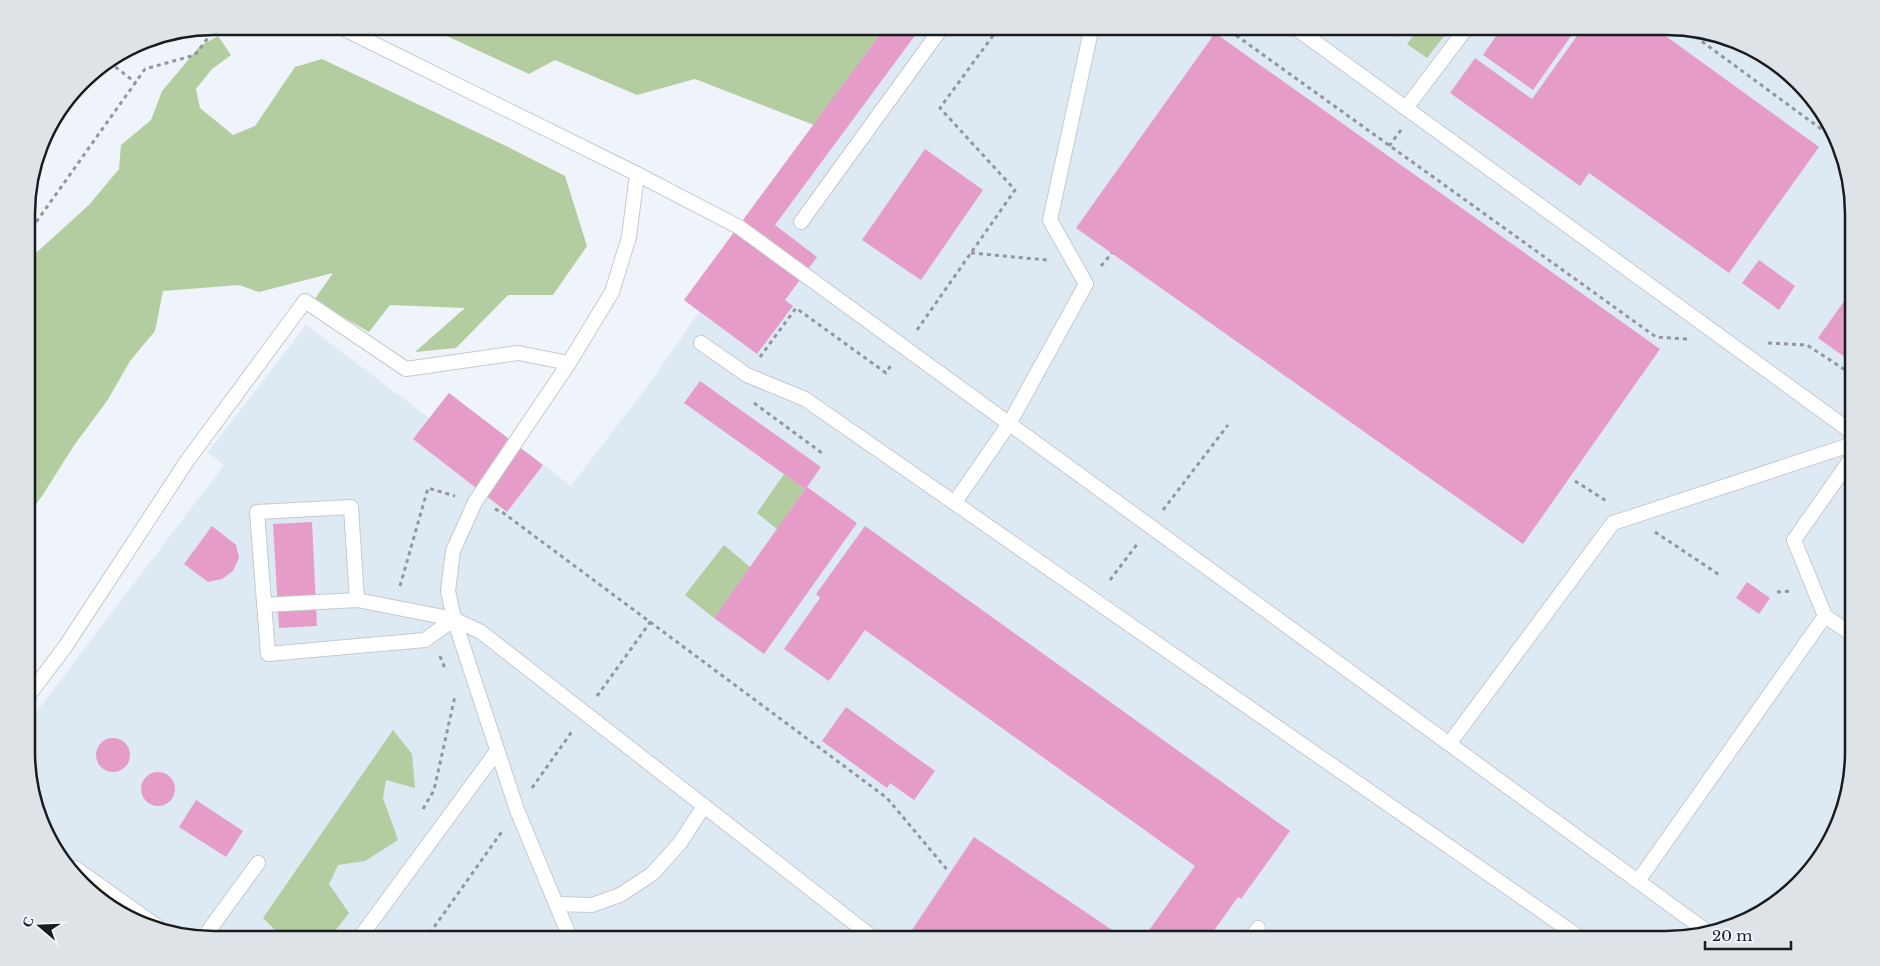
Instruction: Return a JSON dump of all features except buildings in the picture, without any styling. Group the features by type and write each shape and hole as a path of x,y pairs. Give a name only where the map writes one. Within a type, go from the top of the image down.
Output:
{"lane":[{"path":"356,35 637,174 739,228 1702,928"},
{"path":"801,222 936,35"},
{"path":"955,502 1009,424 1086,284 1050,220 1090,35"},
{"path":"1305,35 1845,426"},
{"path":"1406,108 1461,35"},
{"path":"568,931 517,810 454,619 448,591 454,552 475,502 569,363 612,292 630,237 637,174"},
{"path":"35,687 65,647 187,460 306,301 406,369 518,353 569,363"},
{"path":"701,343 747,375 805,399 1571,931"},
{"path":"1449,744 1613,523 1845,447"},
{"path":"1845,467 1794,540 1825,616 1845,630"},
{"path":"358,600 351,507 256,512 268,654 426,640 454,619"},
{"path":"264,605 358,600 454,619 481,632 864,931"},
{"path":"1638,881 1825,616"},
{"path":"365,931 497,751"},
{"path":"556,904 592,905 620,895 628,890 652,874 680,843 704,806"},
{"path":"208,931 258,864"},
{"path":"81,872 144,916"}],"path":[{"path":"35,224 145,70 195,55 210,35"},
{"path":"747,375 796,308 886,373 1015,190 940,108 993,35"},
{"path":"1235,35 1656,338 1692,339"},
{"path":"1697,38 1825,132"},
{"path":"114,66 136,83"},
{"path":"971,253 1101,266 1112,253"},
{"path":"1767,343 1807,345 1845,371"},
{"path":"751,401 822,453"},
{"path":"1110,580 1228,425"},
{"path":"398,594 428,488 502,512 887,798 949,872"},
{"path":"431,931 650,622"},
{"path":"433,635 449,679"},
{"path":"423,809 434,790 455,697 452,688"}],"shaded area":[{"path":"879,35 1678,35 1701,38 1745,53 1784,79 1801,96 1815,115 1827,135 1839,168 1845,202 1845,764 1842,787 1827,831 1801,870 1784,887 1765,901 1745,913 1712,925 1678,931 202,931 179,928 135,913 105,894 87,879 72,861 53,831 41,798 35,764 35,714 224,465 208,452 306,325 429,418 449,393 571,486 652,380 699,312 684,300"}],"green space":[{"path":"444,35 879,35 814,125 695,79 637,95 555,60 529,74"},
{"path":"1414,35 1445,35 1427,58 1407,44"},
{"path":"218,36 231,55 212,69 196,89 200,108 233,135 255,126 295,67 322,59 565,176 587,246 553,295 508,295 456,348 415,352 465,308 390,305 369,332 314,300 333,273 259,292 239,285 163,291 155,331 130,361 107,401 75,444 35,505 35,254 89,205 119,169 121,145 151,120 162,91 200,46"},
{"path":"784,474 805,489 777,529 757,513"},
{"path":"724,545 750,567 714,618 685,595"},
{"path":"393,730 412,754 415,788 386,780 383,798 398,840 365,861 338,865 329,884 349,913 335,931 276,931 263,918"}]}
